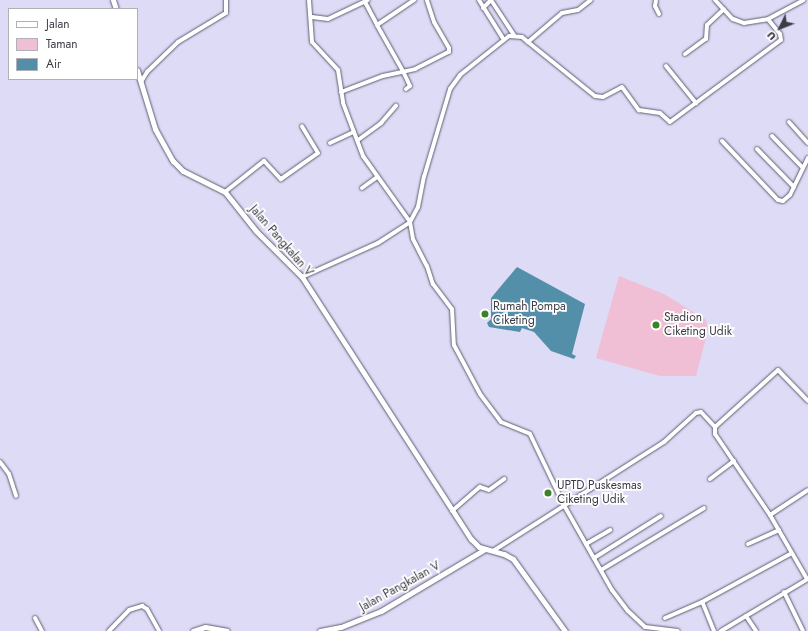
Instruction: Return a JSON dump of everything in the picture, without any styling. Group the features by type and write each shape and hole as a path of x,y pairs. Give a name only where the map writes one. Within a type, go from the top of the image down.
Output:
{"street":[{"path":"141,82 147,72 184,38 226,13 226,0"},
{"path":"309,0 312,17 310,25 312,42 338,70 341,92 363,156 376,177 410,222 413,239 428,266 433,284 452,309 453,340 459,356 480,394 498,420 530,434 565,507 612,590 639,623 647,628 678,631"},
{"path":"377,25 414,0"},
{"path":"341,92 383,76 404,72 442,58 450,50 434,22 427,0"},
{"path":"479,0 504,40"},
{"path":"483,8 491,0 514,35 528,42 595,96 603,97 622,87 639,110 660,113 670,122 781,40 780,34 768,19"},
{"path":"528,42 562,13 578,10 591,0"},
{"path":"656,0 655,6 659,14"},
{"path":"715,0 733,19 744,23 768,19 803,0"},
{"path":"312,17 328,19 366,1 377,25 404,72 410,86 406,89"},
{"path":"685,54 706,39 707,25 724,10"},
{"path":"302,277 378,243 410,222 418,207 424,177 453,84 465,70 504,40 514,35"},
{"path":"666,66 696,103"},
{"name":"Jalan Pangkalan V","path":"138,73 156,129 173,161 183,171 225,192 256,231 302,277 471,539 485,549 504,554 516,562 565,631"},
{"path":"358,140 381,123 396,106"},
{"path":"789,122 808,143"},
{"path":"225,192 264,161 281,179 318,152 302,126"},
{"path":"330,143 354,132"},
{"path":"772,136 802,167"},
{"path":"722,141 778,200 783,201 790,196 802,167 808,158"},
{"path":"757,149 794,187"},
{"path":"362,188 376,177"},
{"path":"715,427 778,370 806,400 808,406"},
{"path":"493,551 565,507 664,442 696,413 703,413 715,427 715,434 770,515 808,579 721,631"},
{"path":"710,479 734,461"},
{"path":"0,462 9,474 16,496"},
{"path":"452,510 480,487 489,490 504,479"},
{"path":"770,515 808,490"},
{"path":"601,570 704,508"},
{"path":"594,558 661,516"},
{"path":"586,544 610,530"},
{"path":"748,544 779,530"},
{"name":"Jalan Pangkalan V","path":"320,631 341,627 381,611 485,549"},
{"path":"666,618 702,602 792,553"},
{"path":"784,592 803,631"},
{"path":"702,602 714,631"},
{"path":"109,631 114,629 130,610 142,606 148,609 159,631"},
{"path":"746,616 756,631"},
{"path":"35,618 42,631"},
{"path":"193,631 205,627 227,631"}],"green space":[{"name":"Stadion Ciketing Udik","path":"619,276 664,294 706,320 708,330 696,376 660,376 596,358"}],"water":[{"path":"517,267 585,304 572,354 576,356 574,359 551,351 534,332 522,328 520,332 489,327 487,323 491,319 491,298"}],"place":[{"name":"Rumah Pompa Ciketing","path":"485,314"},
{"name":"Stadion Ciketing Udik","path":"656,325"},
{"name":"UPTD Puskesmas Ciketing Udik","path":"548,493"}]}
